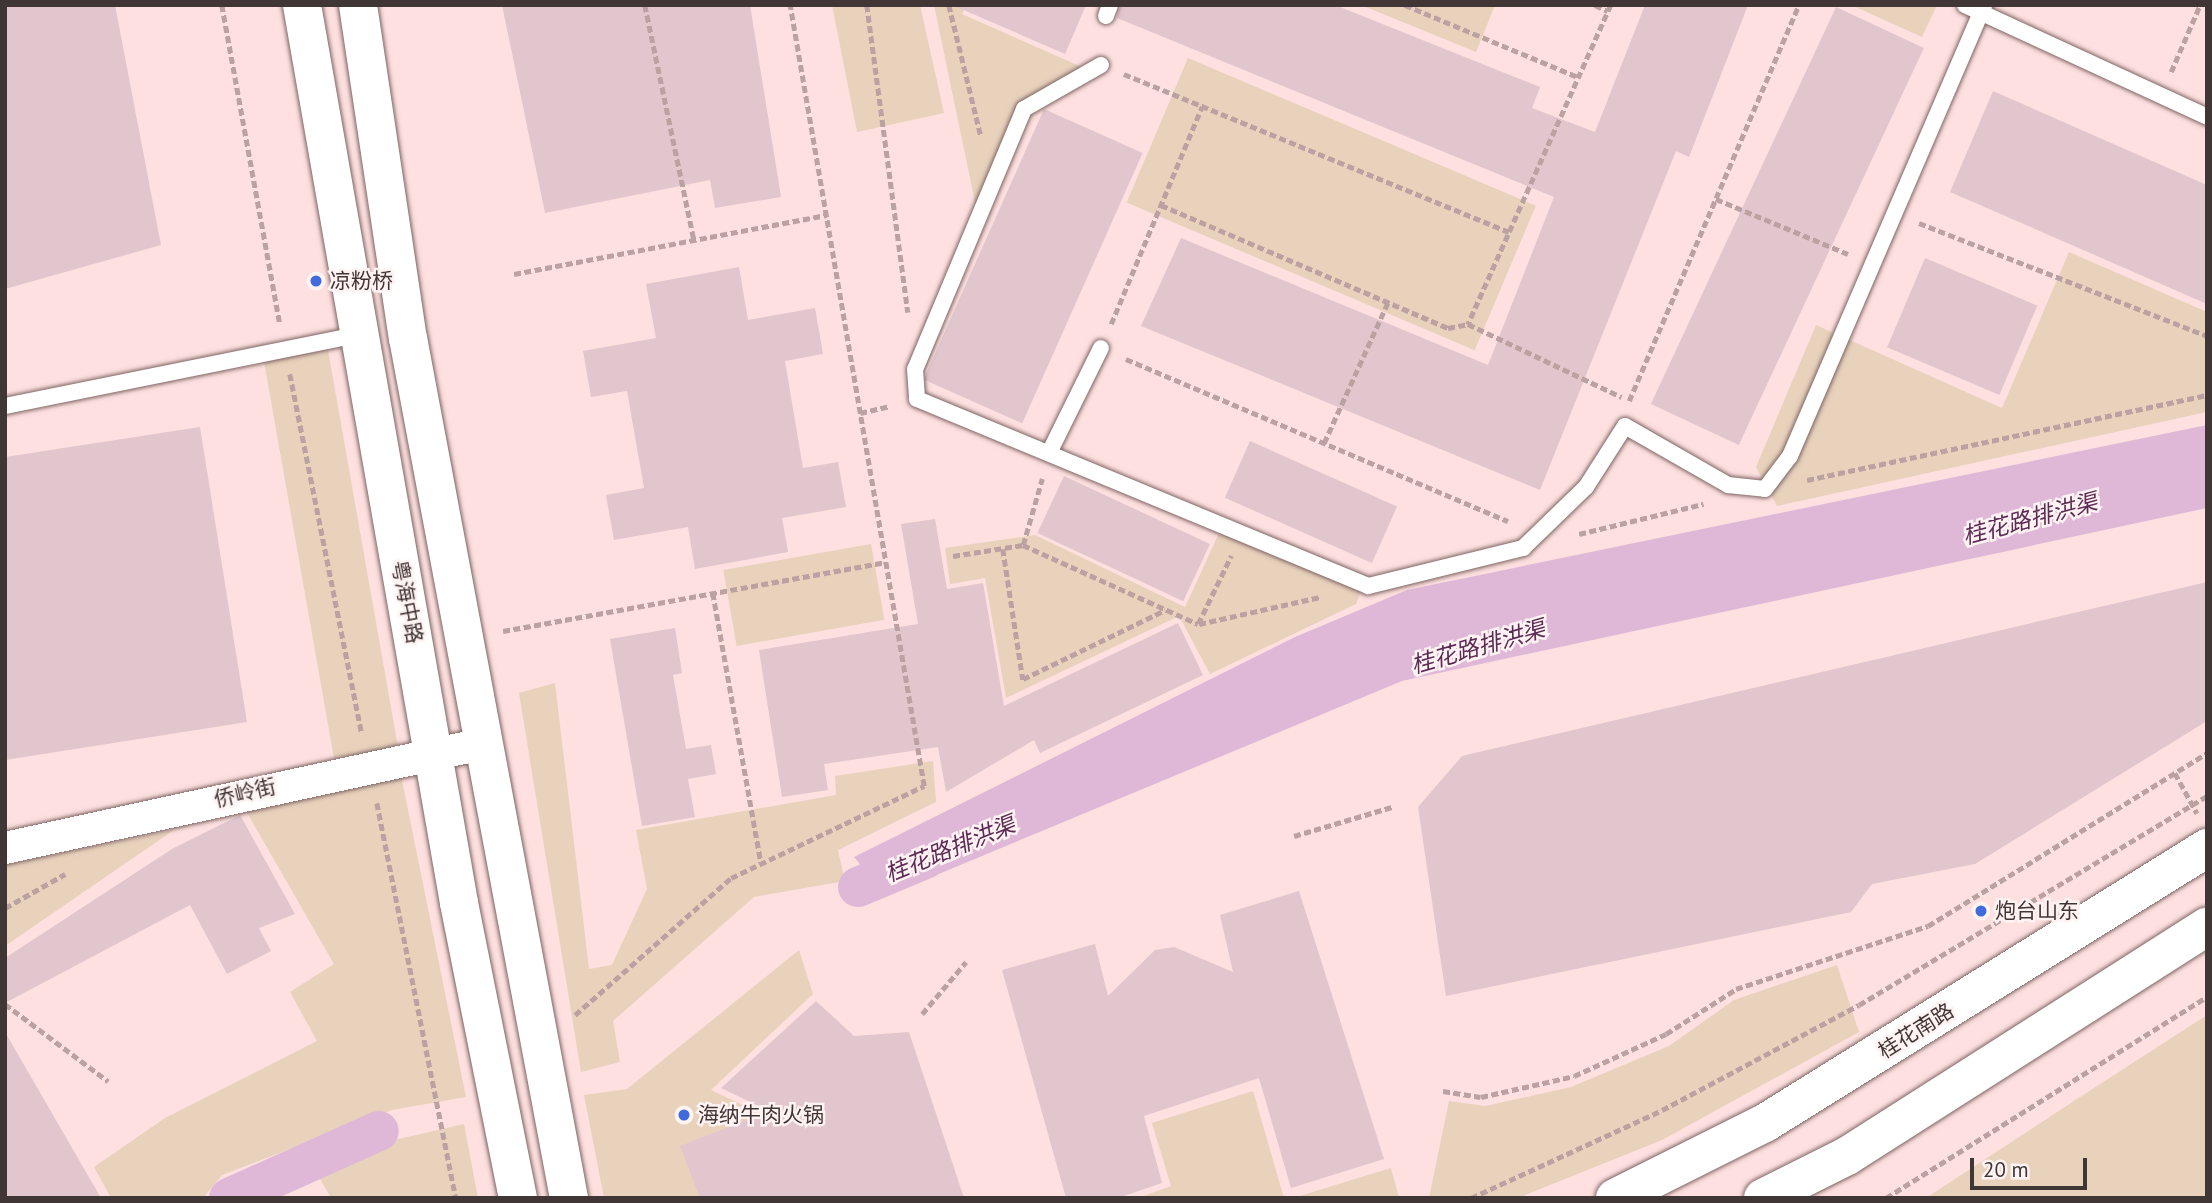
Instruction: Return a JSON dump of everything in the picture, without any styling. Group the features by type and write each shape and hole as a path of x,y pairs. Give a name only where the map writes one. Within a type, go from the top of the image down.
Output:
{"main road":[{"name":"粤海中路","path":"302,5 357,335 518,1198"},
{"path":"358,5 408,338 569,1198"},
{"name":"桂花南路","path":"1615,1198 1684,1168 1806,1099 2204,835"},
{"path":"1763,1198 1847,1156 2207,927"}],"street":[{"name":"侨岭街","path":"5,848 435,750 485,743"}],"lane":[{"path":"1965,5 1982,9 2207,117"},
{"path":"1101,65 1024,109 915,369 917,399 1368,586 1523,548 1586,488 1625,426 1728,485 1765,489 1790,456 1982,9"},
{"path":"5,407 357,335"},
{"path":"1049,453 1101,348"}],"path":[{"path":"222,5 284,348 456,1198"},
{"path":"645,5 694,239"},
{"path":"564,1025 731,878 924,786 790,5"},
{"path":"867,5 915,369"},
{"path":"949,5 993,185"},
{"path":"1405,5 1578,77"},
{"path":"1468,324 1609,8 1595,5"},
{"path":"1625,426 1629,401 1799,5"},
{"path":"2160,95 2200,5"},
{"path":"1101,65 1509,232"},
{"path":"1202,106 1101,348 1538,534"},
{"path":"1716,199 1874,265"},
{"path":"1161,205 1448,328 1468,324 1629,401"},
{"path":"1895,214 2207,336"},
{"path":"514,274 826,215"},
{"path":"1324,443 1388,302"},
{"path":"1523,548 1765,489 2207,395"},
{"path":"1023,545 1049,453"},
{"path":"1198,624 1242,534"},
{"path":"953,556 1023,545 1198,624 1368,586"},
{"path":"1003,549 1023,679 1166,610"},
{"path":"495,632 885,562"},
{"path":"713,593 761,863"},
{"path":"1443,1091 1481,1097 1574,1076 1667,1034 1735,989 1928,926 2207,754"},
{"path":"2175,774 2204,835"},
{"path":"1471,1198 1662,1110 1859,1005 2207,796"},
{"path":"1294,836 1392,807"},
{"path":"922,1014 966,962"},
{"path":"1886,1198 2207,997"},
{"path":"5,1004 108,1081"}],"shaded area":[{"path":"832,5 920,5 944,113 857,132"},
{"path":"934,5 966,5 962,14 1084,68 1019,104 976,207"},
{"path":"1361,5 1495,5 1476,52"},
{"path":"1851,5 1937,5 1922,37"},
{"path":"1188,58 1536,206 1475,350 1127,203"},
{"path":"2069,252 2207,312 2207,412 1777,506 1756,467 1816,325 2002,408"},
{"path":"328,350 398,747 334,758 264,361"},
{"path":"1220,531 1361,592 1356,604 1210,674 1179,616 1006,698 985,578 950,584 945,548 1035,535 1185,607"},
{"path":"871,544 884,620 737,646 723,570"},
{"path":"555,683 589,969 612,965 647,889 636,830 836,795 835,776 933,761 936,802 838,850 845,881 754,897 613,1021 620,1062 581,1072 519,693"},
{"path":"401,775 466,1097 392,1110 222,1175 203,1198 111,1198 94,1167 165,1118 317,1041 290,992 334,964 246,811"},
{"path":"174,830 5,946 5,865"},
{"path":"799,950 813,994 711,1090 833,1148 850,1198 604,1198 584,1095 627,1089"},
{"path":"1837,965 1859,1032 1662,1140 1518,1198 1429,1198 1449,1101 1485,1106 1571,1087 1669,1046 1734,1000"},
{"path":"2207,1015 2207,1198 1926,1198 2077,1099"},
{"path":"1253,1091 1284,1198 1138,1198 1171,1186 1152,1123"},
{"path":"464,1124 478,1198 331,1198 319,1177 381,1143"},
{"path":"1391,1168 1399,1198 1293,1198"}],"water":[{"path":"2207,425 2207,508 1402,681 886,896 854,857 1295,637 1407,590"}],"building":[{"path":"5,5 115,5 161,245 5,289"},
{"path":"502,5 750,5 781,197 715,208 710,180 545,213"},
{"path":"952,5 1086,5 1065,54"},
{"path":"1120,5 1335,5 1540,87 1532,108 1595,132 1645,5 1748,5 1689,157 1676,151 1540,490 1141,326 1181,238 1488,365 1554,197 1117,18"},
{"path":"1836,7 1924,48 1739,445 1651,404"},
{"path":"1993,91 2207,185 2207,304 1950,192"},
{"path":"1044,109 1143,153 1022,423 924,379"},
{"path":"1925,258 2037,306 1999,395 1887,347"},
{"path":"739,267 748,320 815,308 823,354 785,361 803,468 838,462 846,507 782,518 788,552 695,569 688,527 614,540 606,495 644,488 627,391 591,397 583,351 656,338 646,284"},
{"path":"200,427 247,722 5,760 5,457"},
{"path":"1250,441 1397,506 1372,563 1225,498"},
{"path":"1064,476 1210,544 1183,601 1037,533"},
{"path":"935,519 947,589 983,583 1004,706 1178,623 1203,675 1040,753 1034,740 946,792 938,747 824,764 828,790 782,797 759,650 918,624 901,524"},
{"path":"2207,582 2207,721 1975,864 1872,884 1851,912 1446,996 1418,807 1462,756"},
{"path":"675,628 682,673 673,675 686,749 711,745 716,774 688,779 695,817 642,826 610,639"},
{"path":"240,815 295,914 259,928 271,951 227,974 190,905 5,1003 5,958 172,849"},
{"path":"1299,891 1384,1159 1291,1188 1259,1078 1144,1116 1162,1183 1118,1198 1066,1198 1002,970 1095,944 1108,996 1155,950 1174,947 1233,972 1220,915"},
{"path":"816,1001 854,1036 909,1032 964,1198 700,1198 680,1146 769,1111 721,1088"},
{"path":"5,1032 101,1198 5,1198"}],"waterway":[{"name":"桂花路排洪渠","path":"858,887 925,859"},
{"path":"229,1198 379,1131"}],"place":[{"name":"凉粉桥","path":"316,281"},
{"name":"炮台山东","path":"1981,911"},
{"name":"海纳牛肉火锅","path":"684,1115"}]}
